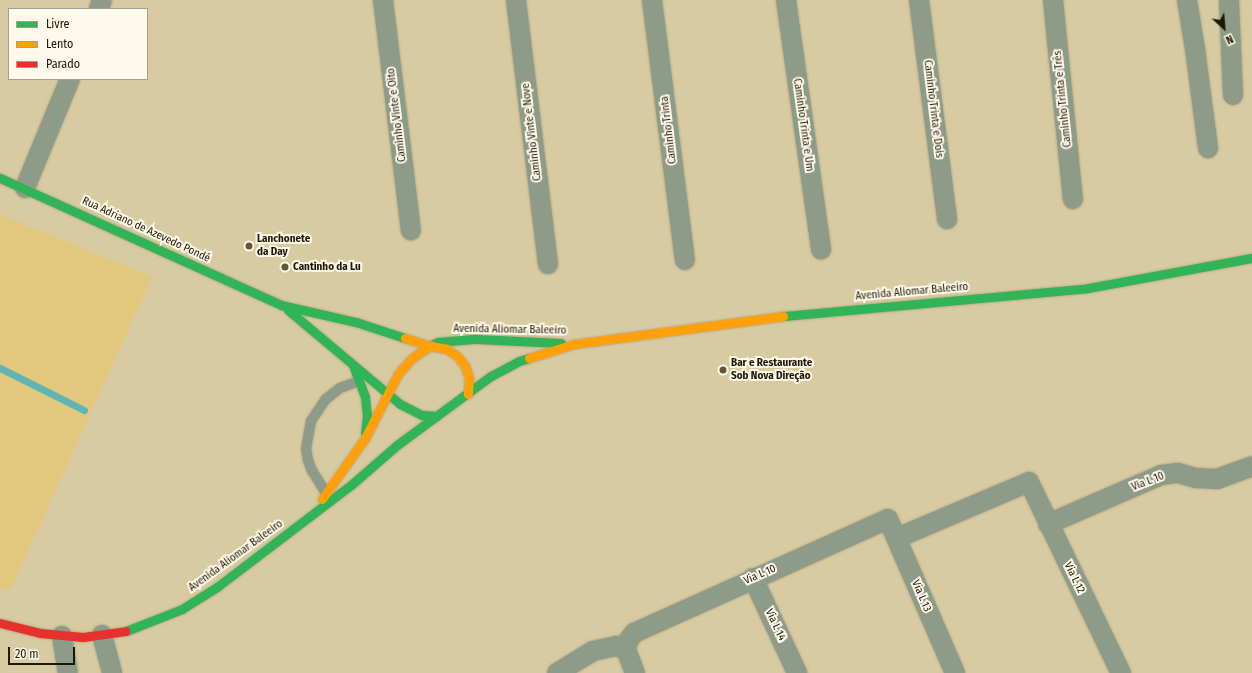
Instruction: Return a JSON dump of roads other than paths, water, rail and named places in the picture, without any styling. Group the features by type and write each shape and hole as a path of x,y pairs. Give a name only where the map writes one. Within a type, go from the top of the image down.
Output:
{"main road":[{"name":"Rua Adriano de Azevedo Pondé","path":"0,178 281,305 315,330 387,394 412,412 422,415 437,416"},
{"name":"Avenida Aliomar Baleeiro","path":"0,624 62,636 83,637 129,631 182,609 218,587 351,485 397,445 492,376 519,361 574,344 758,318 1088,288 1252,258"},
{"name":"Rua Adriano de Azevedo Pondé","path":"281,305 356,322 429,346 447,349 465,366 469,378 468,394"},
{"name":"Avenida Aliomar Baleeiro","path":"300,523 326,493 365,438 398,374 412,358 429,346 438,342 476,339 574,344"},
{"path":"354,366 365,396 367,415 365,438"}],"street":[{"name":"Caminho Vinte e Oito","path":"383,0 411,230"},
{"name":"Caminho Vinte e Nove","path":"516,0 548,264"},
{"name":"Caminho Trinta","path":"652,0 685,260"},
{"name":"Caminho Trinta e Um","path":"786,0 821,250"},
{"name":"Caminho Trinta e Dois","path":"919,0 947,218"},
{"name":"Caminho Trinta e Três","path":"1053,0 1073,199"},
{"path":"1187,0 1208,148"},
{"path":"1229,0 1233,94"},
{"path":"25,188 70,80"},
{"name":"Via L 10","path":"1048,524 1161,475 1178,473 1196,478 1217,479 1252,466"},
{"name":"Via L 12","path":"897,538 1029,482 1121,673"},
{"name":"Via L 10","path":"557,673 593,651 630,641 753,578 888,518"},
{"name":"Via L 13","path":"888,518 955,673"},
{"name":"Via L 14","path":"753,578 797,673"},
{"path":"102,635 112,673"},
{"path":"62,636 68,673"},
{"path":"630,641 635,673"}],"lane":[{"path":"326,493 312,471 308,460 306,449 311,422 326,399 340,388 359,381"}],"waterway":[{"path":"0,368 84,410"}],"place":[{"name":"Lanchonete da Day","path":"249,246"},
{"name":"Cantinho da Lu","path":"285,267"},
{"name":"Bar e Restaurante Sob Nova Direção","path":"723,370"}]}
